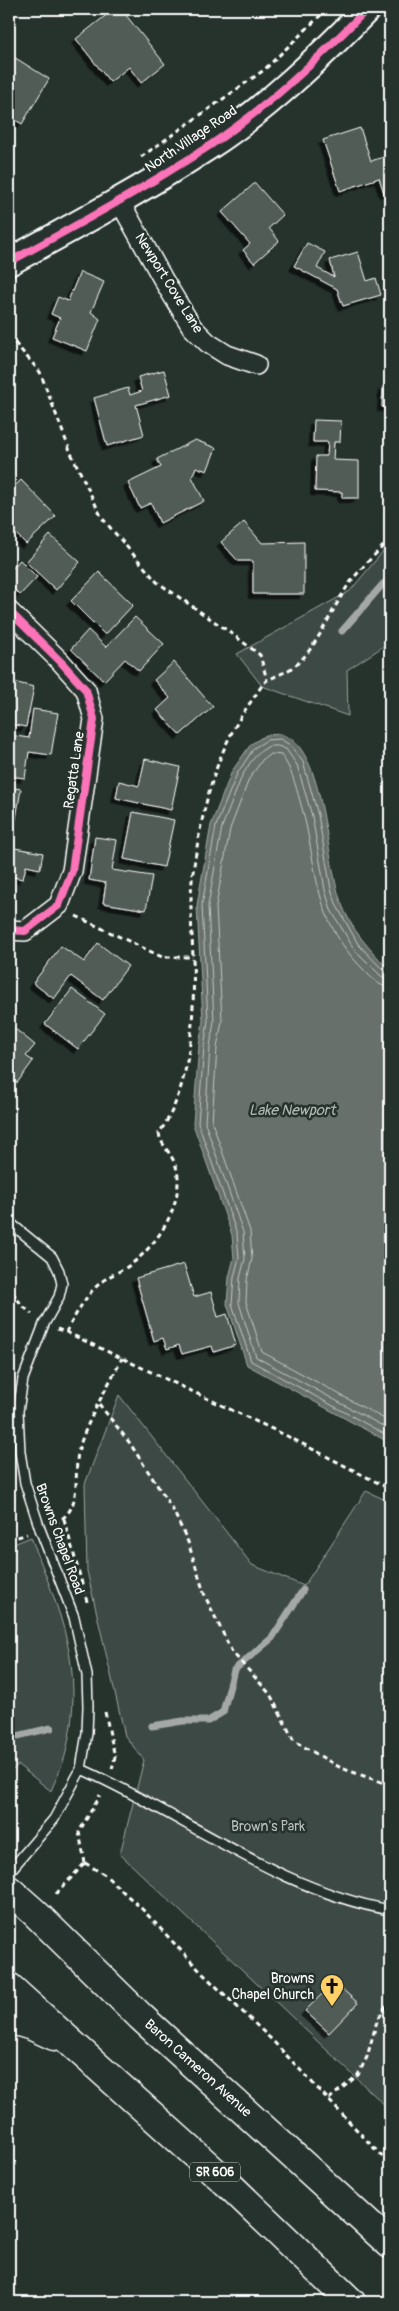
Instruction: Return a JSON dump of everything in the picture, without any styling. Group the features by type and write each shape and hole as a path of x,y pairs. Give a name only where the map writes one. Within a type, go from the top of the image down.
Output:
{"main road":[{"name":"Baron Cameron Avenue","path":"9,1890 141,2017 390,2244"},
{"name":"SR 606","path":"9,1987 76,2045 226,2182 351,2302"},
{"path":"9,2019 32,2026 76,2045"}],"street":[{"name":"North Village Road","path":"9,262 120,202 210,145 256,110 334,42 367,9"},
{"name":"Newport Cove Lane","path":"120,202 164,281 192,326 208,343 227,355 256,365"},
{"name":"Regatta Lane","path":"9,611 61,662 86,690 94,719 72,871 59,905"},
{"path":"9,930 25,931 59,905"}],"lane":[{"name":"Browns Chapel Road","path":"9,1222 52,1258 59,1271 62,1284 59,1297 44,1324 23,1379 18,1411 20,1452 25,1483 40,1529 74,1617 86,1675 87,1733 81,1769 54,1819 9,1872"},
{"path":"81,1769 139,1796 270,1870 358,1904 390,1910"}],"path":[{"path":"140,158 264,70 327,9"},
{"path":"9,336 40,372 70,451 102,518 157,582 231,632 260,655 267,680"},
{"path":"66,1332 85,1298 104,1280 130,1266 148,1249 168,1220 175,1197 178,1181 176,1166 173,1156 159,1138 159,1133 169,1119 177,1100 186,1064 192,1018 193,957 191,929 193,873 214,772 224,746 233,729 267,680 292,669 304,658 324,630 346,588 390,539"},
{"path":"59,905 68,913 162,957 193,957"},
{"path":"9,1284 22,1306 44,1324 66,1332 287,1436 390,1489"},
{"path":"40,1529 64,1520 70,1511 75,1496 80,1446 122,1358"},
{"path":"99,1404 129,1442 172,1508 188,1542 205,1596 232,1652 270,1694 294,1741 342,1768 390,1785"},
{"path":"56,1894 85,1863 105,1875 143,1910 202,1974 272,2040 390,2165"},
{"path":"329,2099 358,2075 367,2057 377,2021 390,1999"}],"green space":[{"path":"390,543 390,642 347,670 348,716 262,686 237,654 350,591"},
{"name":"Brown's Park","path":"119,1395 252,1565 304,1586 366,1491 390,1502 390,2110 120,1854 144,1760 125,1736 87,1571 85,1484"},
{"path":"31,1537 60,1616 67,1641 71,1667 73,1693 71,1721 65,1757 51,1791 18,1765 9,1774 9,1546"}],"water":[{"name":"Lake Newport","path":"281,734 294,741 305,755 313,773 324,817 336,885 345,912 362,939 390,970 390,1443 247,1365 227,1304 229,1277 234,1258 232,1235 193,1124 199,1046 203,1021 197,905 211,825 232,771 251,744 266,735"}],"building":[{"path":"114,9 121,9 165,64 141,83 129,67 110,82 76,39"},
{"path":"9,54 49,79 22,124 9,116"},
{"path":"360,128 371,161 390,155 390,191 384,193 379,178 340,191 323,140"},
{"path":"255,183 283,215 269,228 279,241 254,263 243,250 250,244 222,212"},
{"path":"307,243 325,252 317,268 334,277 330,260 358,252 367,281 376,278 381,295 343,306 337,289 294,266"},
{"path":"80,272 104,282 91,312 100,319 87,351 52,337 60,318 51,314 58,297 68,301"},
{"path":"164,370 171,395 136,405 144,435 107,446 94,398 128,388 130,395 142,391 138,377"},
{"path":"383,386 390,387 390,407 382,407"},
{"path":"314,420 341,421 340,442 334,442 333,460 359,461 359,498 342,498 342,492 315,491 316,456 327,456 328,442 313,442"},
{"path":"195,440 216,448 207,471 196,467 192,477 204,501 160,523 151,503 140,508 128,483 161,467 157,459"},
{"path":"21,480 56,516 26,544 9,527 9,492"},
{"path":"244,522 262,543 304,542 304,594 253,594 253,561 238,561 221,542"},
{"path":"50,535 80,562 56,590 26,562"},
{"path":"20,560 37,577 20,595 9,584 9,572"},
{"path":"99,572 133,605 105,635 71,601"},
{"path":"135,617 164,644 139,671 125,659 104,681 71,649 88,630 106,647"},
{"path":"174,662 213,707 180,735 157,710 170,698 154,680"},
{"path":"9,681 34,687 26,727 9,724"},
{"path":"33,709 58,713 51,755 29,752 25,778 9,776 9,735 29,738"},
{"path":"145,759 180,767 171,810 116,798 119,781 139,786"},
{"path":"9,787 21,789 13,837 9,836"},
{"path":"133,812 174,820 164,867 124,859"},
{"path":"95,837 117,840 112,870 152,876 146,910 103,903 106,883 89,880"},
{"path":"9,847 43,853 40,869 26,866 23,879 13,877 11,889 9,888"},
{"path":"98,943 128,966 103,1000 71,976 54,999 33,983 61,946 84,962"},
{"path":"72,989 105,1014 78,1049 45,1024"},
{"path":"9,1024 35,1045 26,1056 33,1061 17,1083 9,1077"},
{"path":"184,1264 194,1297 211,1292 218,1317 227,1314 236,1345 214,1352 212,1346 182,1354 179,1345 167,1349 163,1338 154,1341 136,1278"},
{"path":"334,1982 358,2003 329,2033 305,2011"}],"waterway":[{"path":"342,631 383,584 390,580"},
{"path":"152,1726 183,1721 208,1721 223,1712 234,1670 272,1638 303,1590"},
{"path":"9,1738 51,1728"}],"cycle path":[{"path":"9,262 136,191 209,146 292,82 367,9"},
{"path":"9,611 61,662 86,690 94,719 72,871 59,905 25,931 9,930"}],"place":[{"name":"Browns Chapel Church","path":"332,2007"}]}
